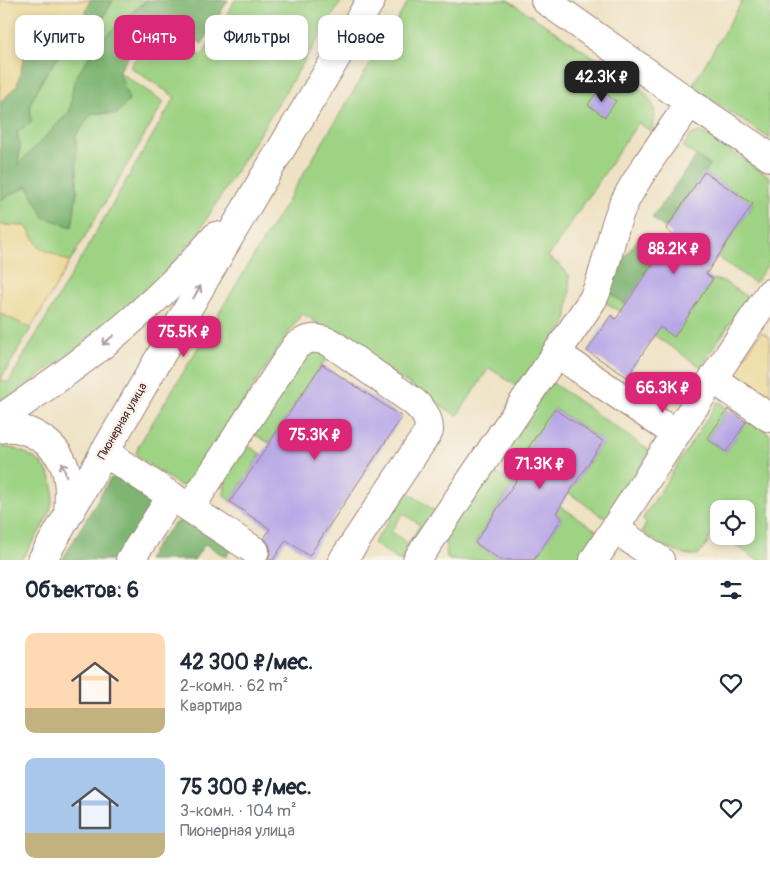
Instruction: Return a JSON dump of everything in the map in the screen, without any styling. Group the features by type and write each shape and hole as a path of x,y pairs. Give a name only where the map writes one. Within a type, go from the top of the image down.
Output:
{"street":[{"name":"Пионерная улица","path":"42,560 263,179 371,0"},
{"path":"545,0 770,157"},
{"path":"420,559 601,284 615,227 624,205 636,182 690,102"},
{"name":"Пионерная улица","path":"0,419 104,343 150,304 193,262 263,179"},
{"path":"594,560 770,293"},
{"path":"130,560 181,502 296,346 306,340 319,338 331,343 414,402 424,410 429,422 428,431 343,560"},
{"path":"556,353 676,434"},
{"path":"713,379 770,418"},
{"path":"0,429 23,430 36,435 50,446 62,461 67,475 69,495 68,517"},
{"path":"104,452 255,551"},
{"path":"615,529 660,560"}],"green space":[{"path":"90,0 113,0 104,16 83,15"},
{"path":"113,0 147,0 130,15 114,15 114,34 104,45 104,16"},
{"path":"147,0 228,0 219,15 205,15 205,39 202,44 195,40 195,15 130,15"},
{"path":"235,0 342,0 333,15 318,15 318,39 308,55 308,15 226,15"},
{"path":"409,0 508,0 640,88 652,103 655,113 651,131 638,123 548,257 561,266 569,275 570,291 566,323 521,389 489,368 457,416 302,313 189,484 185,486 179,485 139,458 136,453 139,445 373,60 403,60 403,15 400,15"},
{"path":"743,0 770,0 770,139 692,86"},
{"path":"114,29 114,60 126,60 119,72 129,100 117,114 92,113 76,136 77,191 72,227 44,217 28,186 0,200 0,103 17,85 23,60 56,60 45,75 30,104 31,123 17,132 20,146 18,165 70,111 74,80 87,60 104,60 104,38"},
{"path":"205,51 205,60 305,60 198,233 157,283 74,351 0,404 0,313 31,328 1,379 8,383 175,97 130,67 135,60 195,60 195,52 202,56"},
{"path":"56,60 91,60 74,80 70,111 18,166 20,146 17,132 31,123 30,104 45,75"},
{"path":"119,72 164,102 70,262 39,247 26,226 0,225 0,200 28,186 44,217 72,226 77,191 76,136 92,113 117,114"},
{"path":"699,132 709,136 770,177 770,261 755,283 718,257 753,204 704,172 709,164 683,147 691,135"},
{"path":"696,156 710,165 666,229 652,218"},
{"path":"640,236 661,250 625,304 608,291 611,276"},
{"path":"713,279 725,282 747,297 701,367 602,300 608,291 674,336"},
{"path":"323,351 333,354 322,364 269,443 254,434 302,360 310,352"},
{"path":"551,382 650,451 606,519 569,493 603,441 555,409 518,463 502,452"},
{"path":"720,402 728,409 707,439 726,452 746,422 752,423 770,434 770,560 757,560 736,545 755,545 755,500 710,500 710,538 699,554 692,555 677,552 642,532 646,524 643,518 717,403"},
{"path":"247,445 261,454 230,502 224,495 226,478"},
{"path":"7,447 19,450 38,461 45,468 53,486 53,498 47,517 41,530 21,560 0,560 0,448"},
{"path":"487,467 513,484 475,543 501,560 450,560 447,558 445,537"},
{"path":"122,476 157,502 126,560 62,560 110,479"},
{"path":"406,491 438,513 410,560 398,560 373,543 385,527","holes":["403,513 420,525 408,544 391,531"]},
{"path":"560,506 599,532 580,560 534,560 562,518 556,513"},
{"path":"186,520 232,548 226,557 205,544 194,560 147,560 159,541 175,523"}],"sand":[{"path":"0,0 90,0 83,15 15,15 15,60 23,60 17,85 0,103"},
{"path":"0,225 26,226 39,247 70,262 31,328 0,313"},
{"path":"761,332 770,337 770,413 726,384"}],"building":[{"path":"599,89 616,101 605,117 588,105"},
{"path":"704,172 753,204 706,274 713,279 674,337 660,327 627,377 587,351 611,315 616,319 672,234 666,229"},
{"path":"322,364 402,417 309,556 286,540 273,560 268,560 271,551 269,544 264,538 270,529 230,502"},
{"path":"554,409 603,441 556,513 562,518 534,560 501,560 475,543 522,472 515,468"},
{"path":"728,409 746,422 726,452 707,439"}]}
